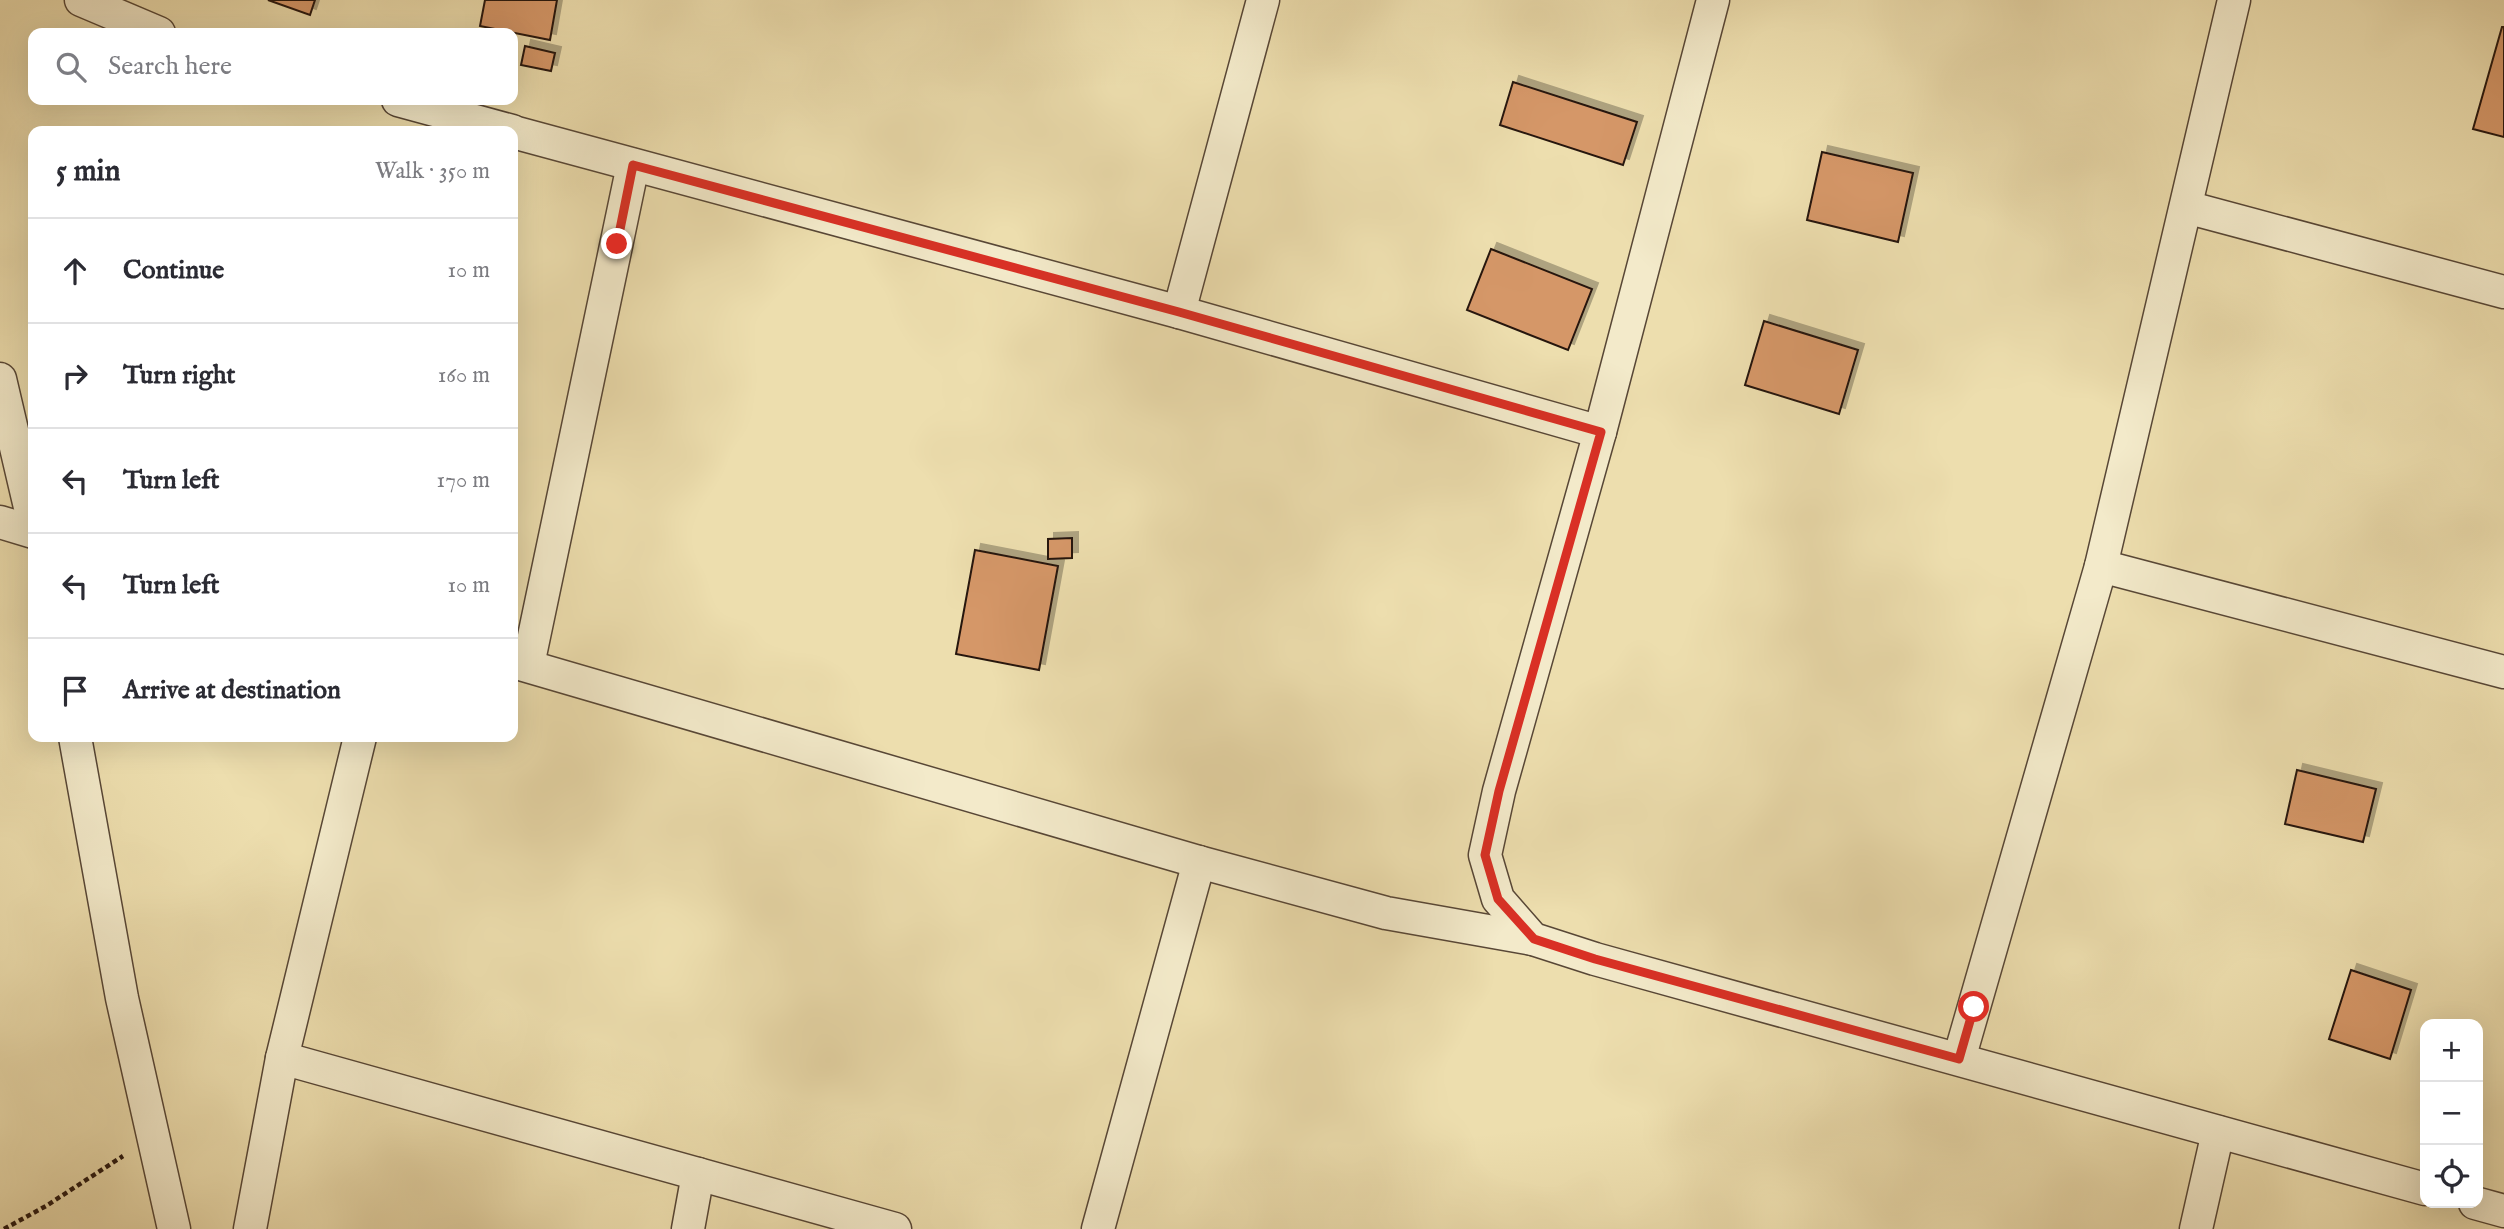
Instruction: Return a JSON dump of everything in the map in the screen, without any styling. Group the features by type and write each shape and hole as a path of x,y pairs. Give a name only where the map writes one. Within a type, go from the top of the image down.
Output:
{"street":[{"path":"81,0 147,28"},
{"path":"1179,312 1263,0"},
{"path":"1534,939 1498,899 1485,855 1499,791 1601,432 1713,0"},
{"path":"1959,1059 2101,566 2234,0"},
{"path":"416,105 494,126"},
{"path":"518,133 1179,312 1601,432"},
{"path":"633,165 520,664 1199,862 1386,913 1534,939 1595,959 2420,1188"},
{"path":"2186,207 2504,292"},
{"path":"0,379 28,499"},
{"path":"0,522 28,530"},
{"path":"2101,566 2504,672"},
{"path":"76,742 122,998 174,1229"},
{"path":"250,1229 282,1058 359,742"},
{"path":"1098,1229 1199,862"},
{"path":"282,1058 895,1229"},
{"path":"2196,1229 2218,1132"},
{"path":"688,1229 698,1174"},
{"path":"2483,1205 2504,1211"}],"path":[{"path":"4,1229 46,1206 154,1136"}],"building":[{"path":"268,0 315,0 310,15"},
{"path":"485,0 557,0 550,40 518,34 518,28 480,26"},
{"path":"2504,27 2504,137 2473,129"},
{"path":"525,46 555,53 551,71 521,65"},
{"path":"1513,82 1637,122 1623,165 1500,125"},
{"path":"1822,152 1913,173 1898,242 1807,220"},
{"path":"1491,249 1592,289 1568,350 1467,310"},
{"path":"1764,321 1858,350 1839,414 1745,385"},
{"path":"1072,538 1072,558 1048,559 1048,539"},
{"path":"975,550 1058,566 1039,670 956,654"},
{"path":"2297,770 2376,789 2363,842 2285,824"},
{"path":"2351,970 2411,990 2390,1059 2329,1039"}],"route":[{"path":"617,244 633,165 1179,312 1601,432 1499,791 1485,855 1498,899 1534,939 1595,959 1959,1059 1974,1007"}]}
